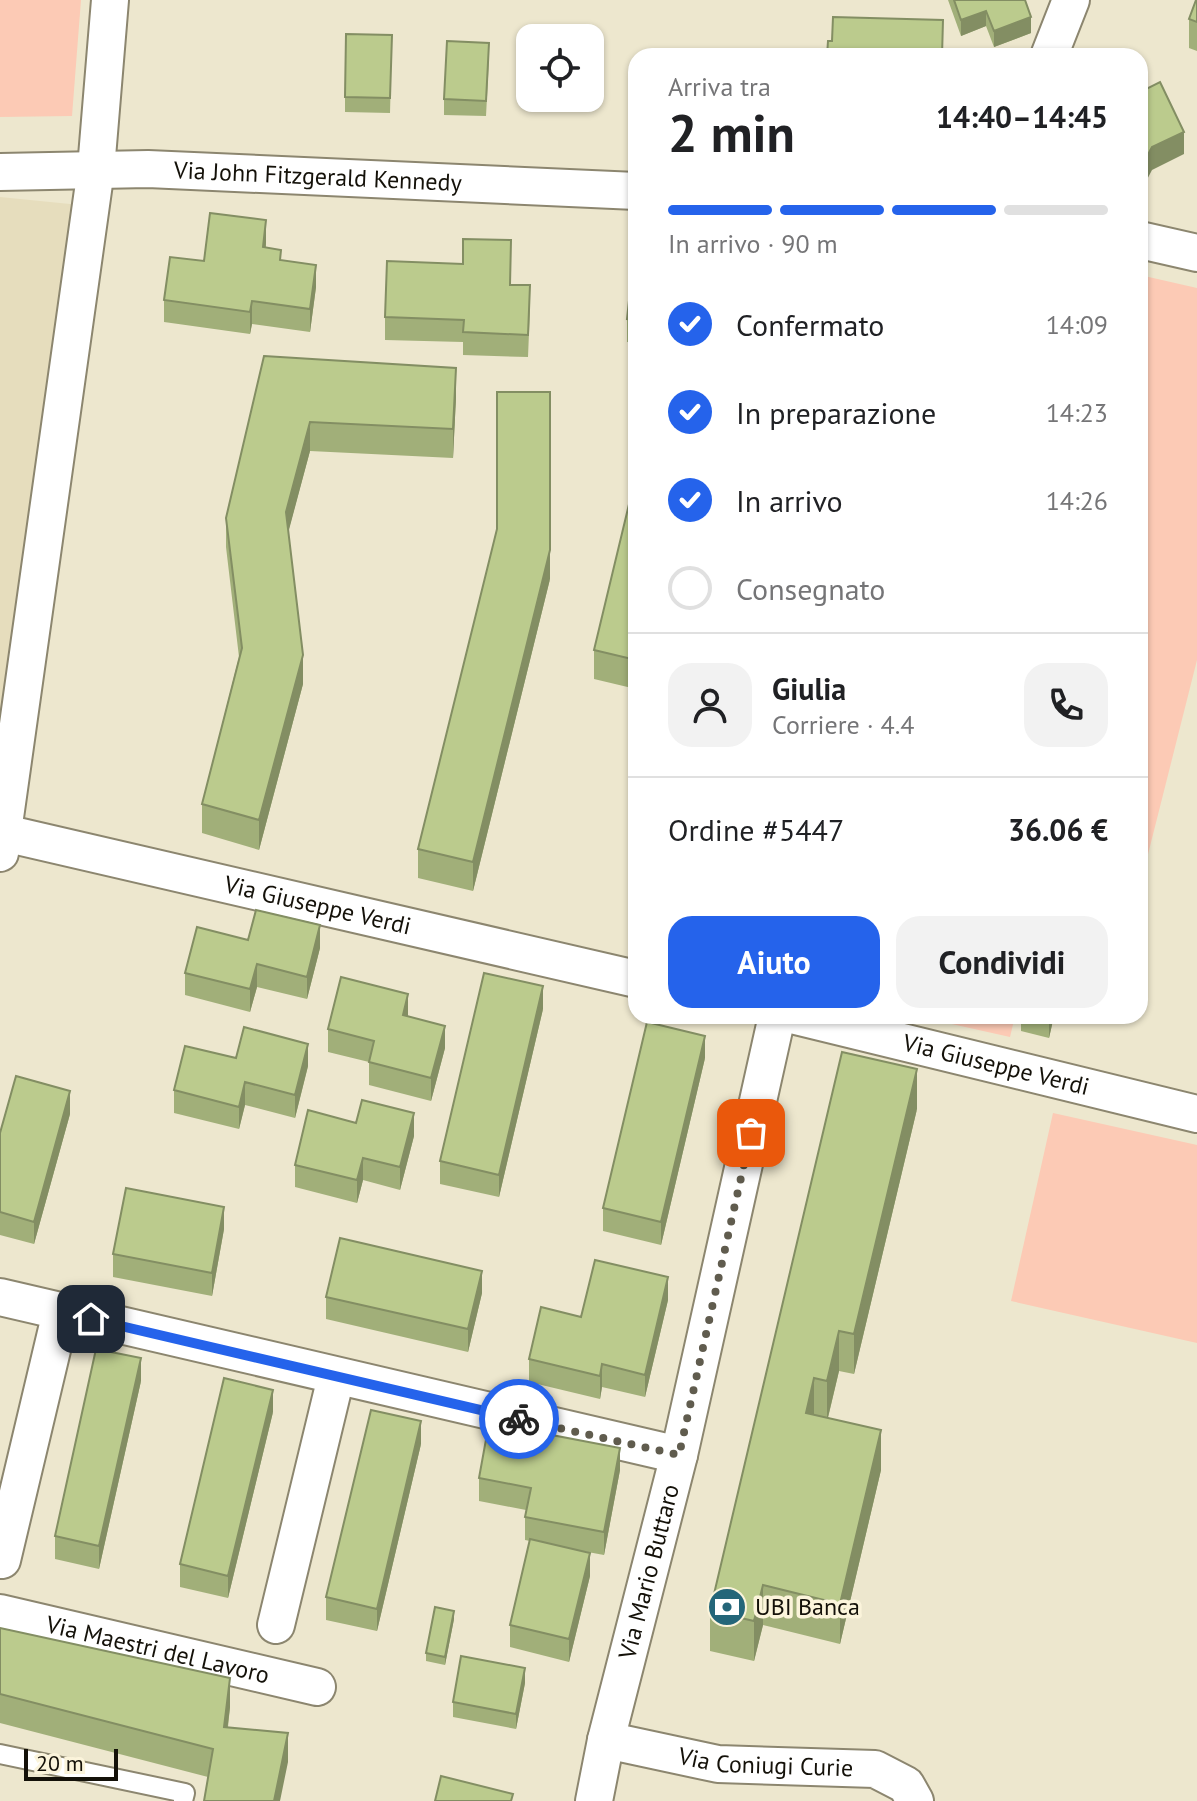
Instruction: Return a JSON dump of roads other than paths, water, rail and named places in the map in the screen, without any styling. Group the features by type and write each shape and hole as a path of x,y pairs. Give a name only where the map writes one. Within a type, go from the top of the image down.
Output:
{"street":[{"path":"1,839 96,169 110,0"},
{"path":"1052,48 1071,0"},
{"name":"Via John Fitzgerald Kennedy","path":"0,172 96,169 628,191"},
{"path":"1148,242 1197,253"},
{"name":"Via Giuseppe Verdi","path":"1,839 628,977"},
{"name":"Via Mario Buttaro","path":"594,1801 606,1740 679,1455 775,1024"},
{"name":"Via Giuseppe Verdi","path":"829,1024 1197,1114"},
{"path":"0,1297 679,1455"},
{"path":"2,1560 61,1312"},
{"path":"276,1625 336,1377"},
{"name":"Via Maestri del Lavoro","path":"0,1613 317,1687"},
{"name":"Via Coniugi Curie","path":"606,1740 718,1764 875,1769 906,1785 915,1801"}],"lane":[{"path":"0,1754 185,1793 183,1801"}],"place":[{"name":"UBI Banca","path":"727,1607"}]}
